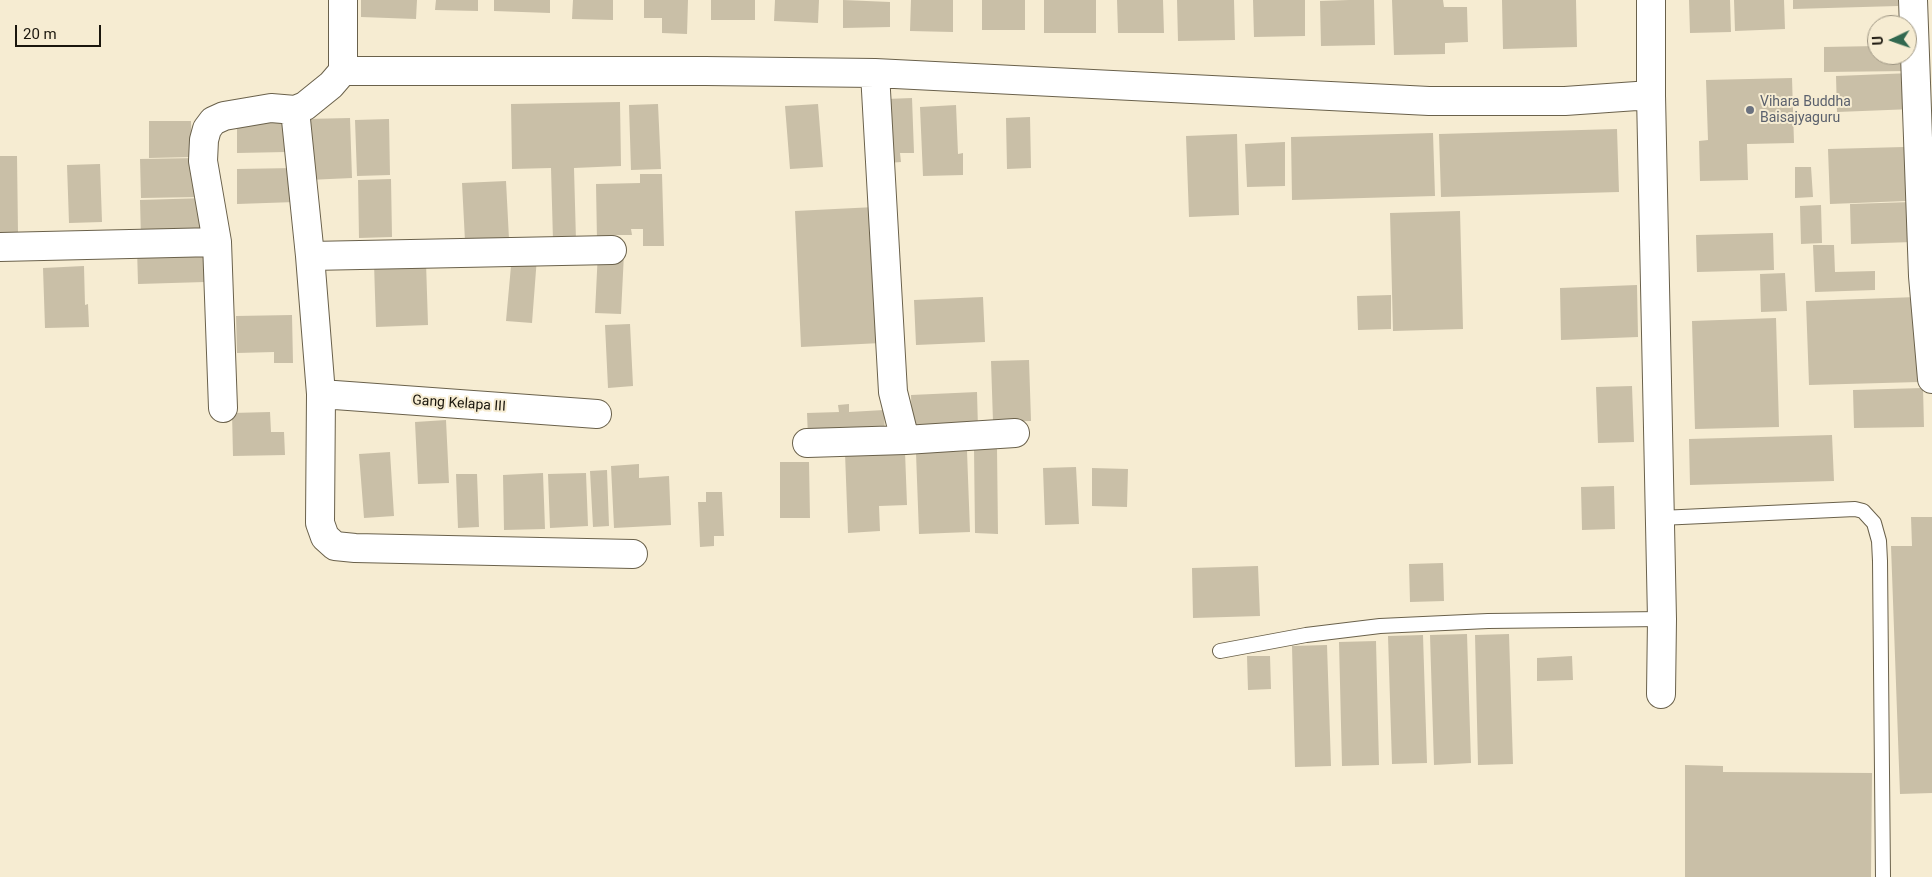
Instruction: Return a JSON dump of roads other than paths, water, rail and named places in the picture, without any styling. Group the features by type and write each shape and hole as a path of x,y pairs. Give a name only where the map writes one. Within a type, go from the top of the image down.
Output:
{"street":[{"path":"223,408 217,242 203,161 204,140 207,130 213,121 224,116 271,108 295,110 319,97 331,85 343,71 343,0"},
{"path":"1651,0 1651,95 1662,619 1661,694"},
{"path":"1913,0 1932,379"},
{"path":"343,71 875,73 1429,101 1565,101 1651,95"},
{"path":"875,73 893,392 905,440"},
{"path":"295,110 310,256 321,394 320,523 325,537 335,546 355,548 633,554"},
{"path":"0,247 217,242"},
{"path":"310,256 612,250"},
{"name":"Gang Kelapa III","path":"321,394 597,414"},
{"path":"807,443 905,440 1015,433"}],"lane":[{"path":"1660,518 1855,509 1863,511 1874,523 1880,561 1882,877"},
{"path":"1220,651 1306,635 1380,626 1488,621 1662,619"}],"place":[{"name":"Vihara Buddha Baisajyaguru","path":"1750,110"}]}
